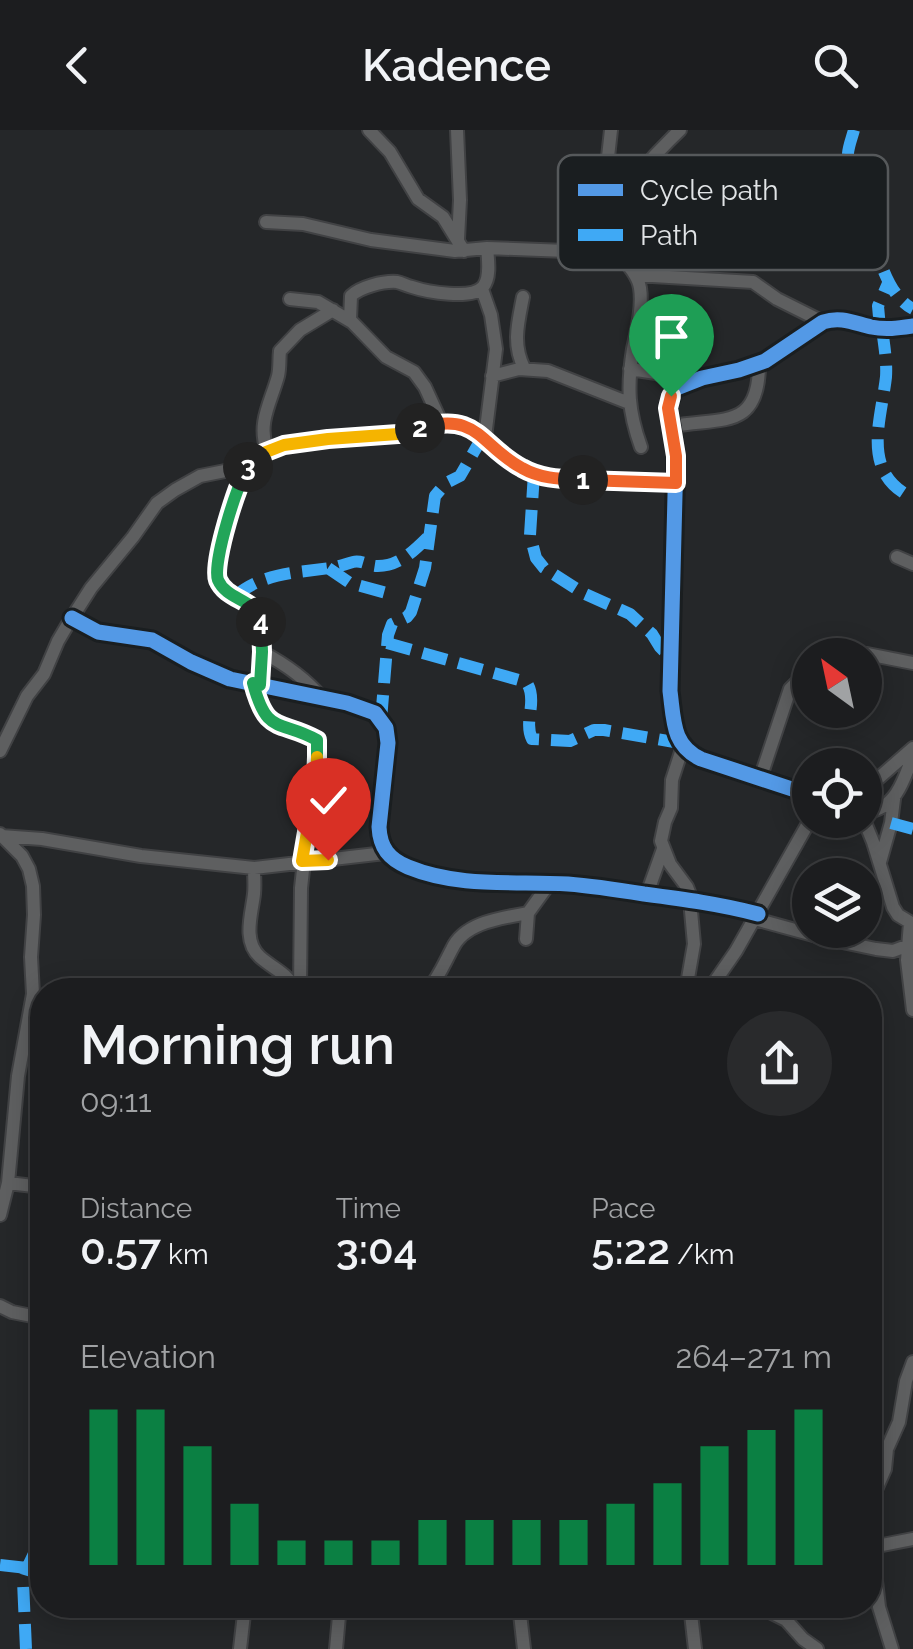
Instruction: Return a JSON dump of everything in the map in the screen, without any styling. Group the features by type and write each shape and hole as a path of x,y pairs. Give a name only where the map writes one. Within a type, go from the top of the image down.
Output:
{"street":[{"path":"369,130 390,152 418,198 438,212 461,246"},
{"path":"457,130 461,246"},
{"path":"608,155 611,130"},
{"path":"656,155 680,130"},
{"path":"266,222 303,224 428,248 558,251"},
{"path":"350,320 351,296 390,282 456,294 482,288 486,283 488,248"},
{"path":"632,270 640,288 640,305 629,403 640,448"},
{"path":"636,275 748,281 823,322"},
{"path":"482,288 496,350 485,438"},
{"path":"522,297 516,338 518,358 524,368"},
{"path":"290,299 318,302 350,320 386,357 414,372 442,422"},
{"path":"267,450 262,438 264,416 280,369 280,351 300,330 332,310"},
{"path":"792,790 701,760 683,746 674,727 670,692 676,456 669,402 674,389 682,384 758,364 833,318 872,328 913,326"},
{"path":"494,339 516,338"},
{"path":"672,426 722,420 744,412 758,391 758,364"},
{"path":"492,376 524,368 548,370 629,403"},
{"path":"603,393 630,374 656,373 682,384"},
{"path":"298,978 300,888 318,743 314,738 273,724 262,710 256,684 262,652 260,613 225,589 218,580 217,569 244,474 256,456 284,445 398,434 442,422 466,427 520,467 546,477 676,483"},
{"path":"0,751 44,674 58,640 91,588 157,503 200,476 250,466"},
{"path":"897,557 913,564"},
{"path":"72,618 98,632 152,640 230,679 347,703 375,714 386,728 388,743 380,840 385,852 407,867 454,880 550,884 691,900 732,907 828,939 876,949 893,951 909,945"},
{"path":"262,652 312,686 322,698"},
{"path":"882,657 913,663"},
{"path":"760,779 792,687"},
{"path":"683,746 672,780 671,808 661,836 670,864 687,886 691,900 694,944 688,978"},
{"path":"882,777 913,752"},
{"path":"882,808 902,785 913,752"},
{"path":"882,858 893,818 894,797"},
{"path":"0,835 254,868 385,852"},
{"path":"0,835 22,856 34,886 36,978"},
{"path":"717,978 800,838"},
{"path":"648,894 663,848"},
{"path":"254,868 252,947 288,978"},
{"path":"882,871 893,907 911,924 907,960 913,1010"},
{"path":"526,940 528,912 550,884"},
{"path":"437,978 461,934 494,920 528,912"},
{"path":"0,1215 8,1183 18,1076 30,1031"},
{"path":"8,1183 30,1186"},
{"path":"0,1306 30,1316"},
{"path":"882,1474 913,1362"},
{"path":"882,1545 913,1538"},
{"path":"882,1613 892,1649"},
{"path":"240,1649 244,1618"},
{"path":"336,1649 339,1618"},
{"path":"520,1618 524,1649"},
{"path":"691,1618 695,1649"},
{"path":"782,1618 817,1649"}],"marked path":[{"path":"848,155 854,130"},
{"path":"884,270 895,292 913,309"},
{"path":"880,328 878,306 889,281"},
{"path":"882,329 886,371 878,428 880,460 896,487 913,498"},
{"path":"381,720 388,635 392,624 411,612 425,568 435,496 446,483 460,476 483,436"},
{"path":"534,473 530,535 536,558 544,568 583,593 630,614 670,657"},
{"path":"234,597 279,575 356,562 391,564 429,536"},
{"path":"328,568 350,583 390,594"},
{"path":"387,643 526,682 531,696 532,739 570,741 594,730 604,730 680,743"},
{"path":"891,823 913,829"},
{"path":"26,1649 23,1581 30,1562"},
{"path":"0,1565 27,1568"}],"cycle path":[{"path":"792,789 701,759 684,747 676,731 670,691 676,456 668,407 674,389 765,361 823,322 842,320 882,328 913,326"},
{"path":"72,618 98,632 152,640 230,679 347,703 375,713 386,728 388,743 381,841 387,852 408,867 467,881 587,886 758,914"}],"route":[{"path":"328,860 302,861 318,743 314,738 273,724 262,710 253,683 260,685 260,613 234,597 218,580 219,555 229,518 244,474 256,456 284,445 398,434 448,422 481,434 512,462 546,477 676,483 674,431 668,408 671,396"}]}
